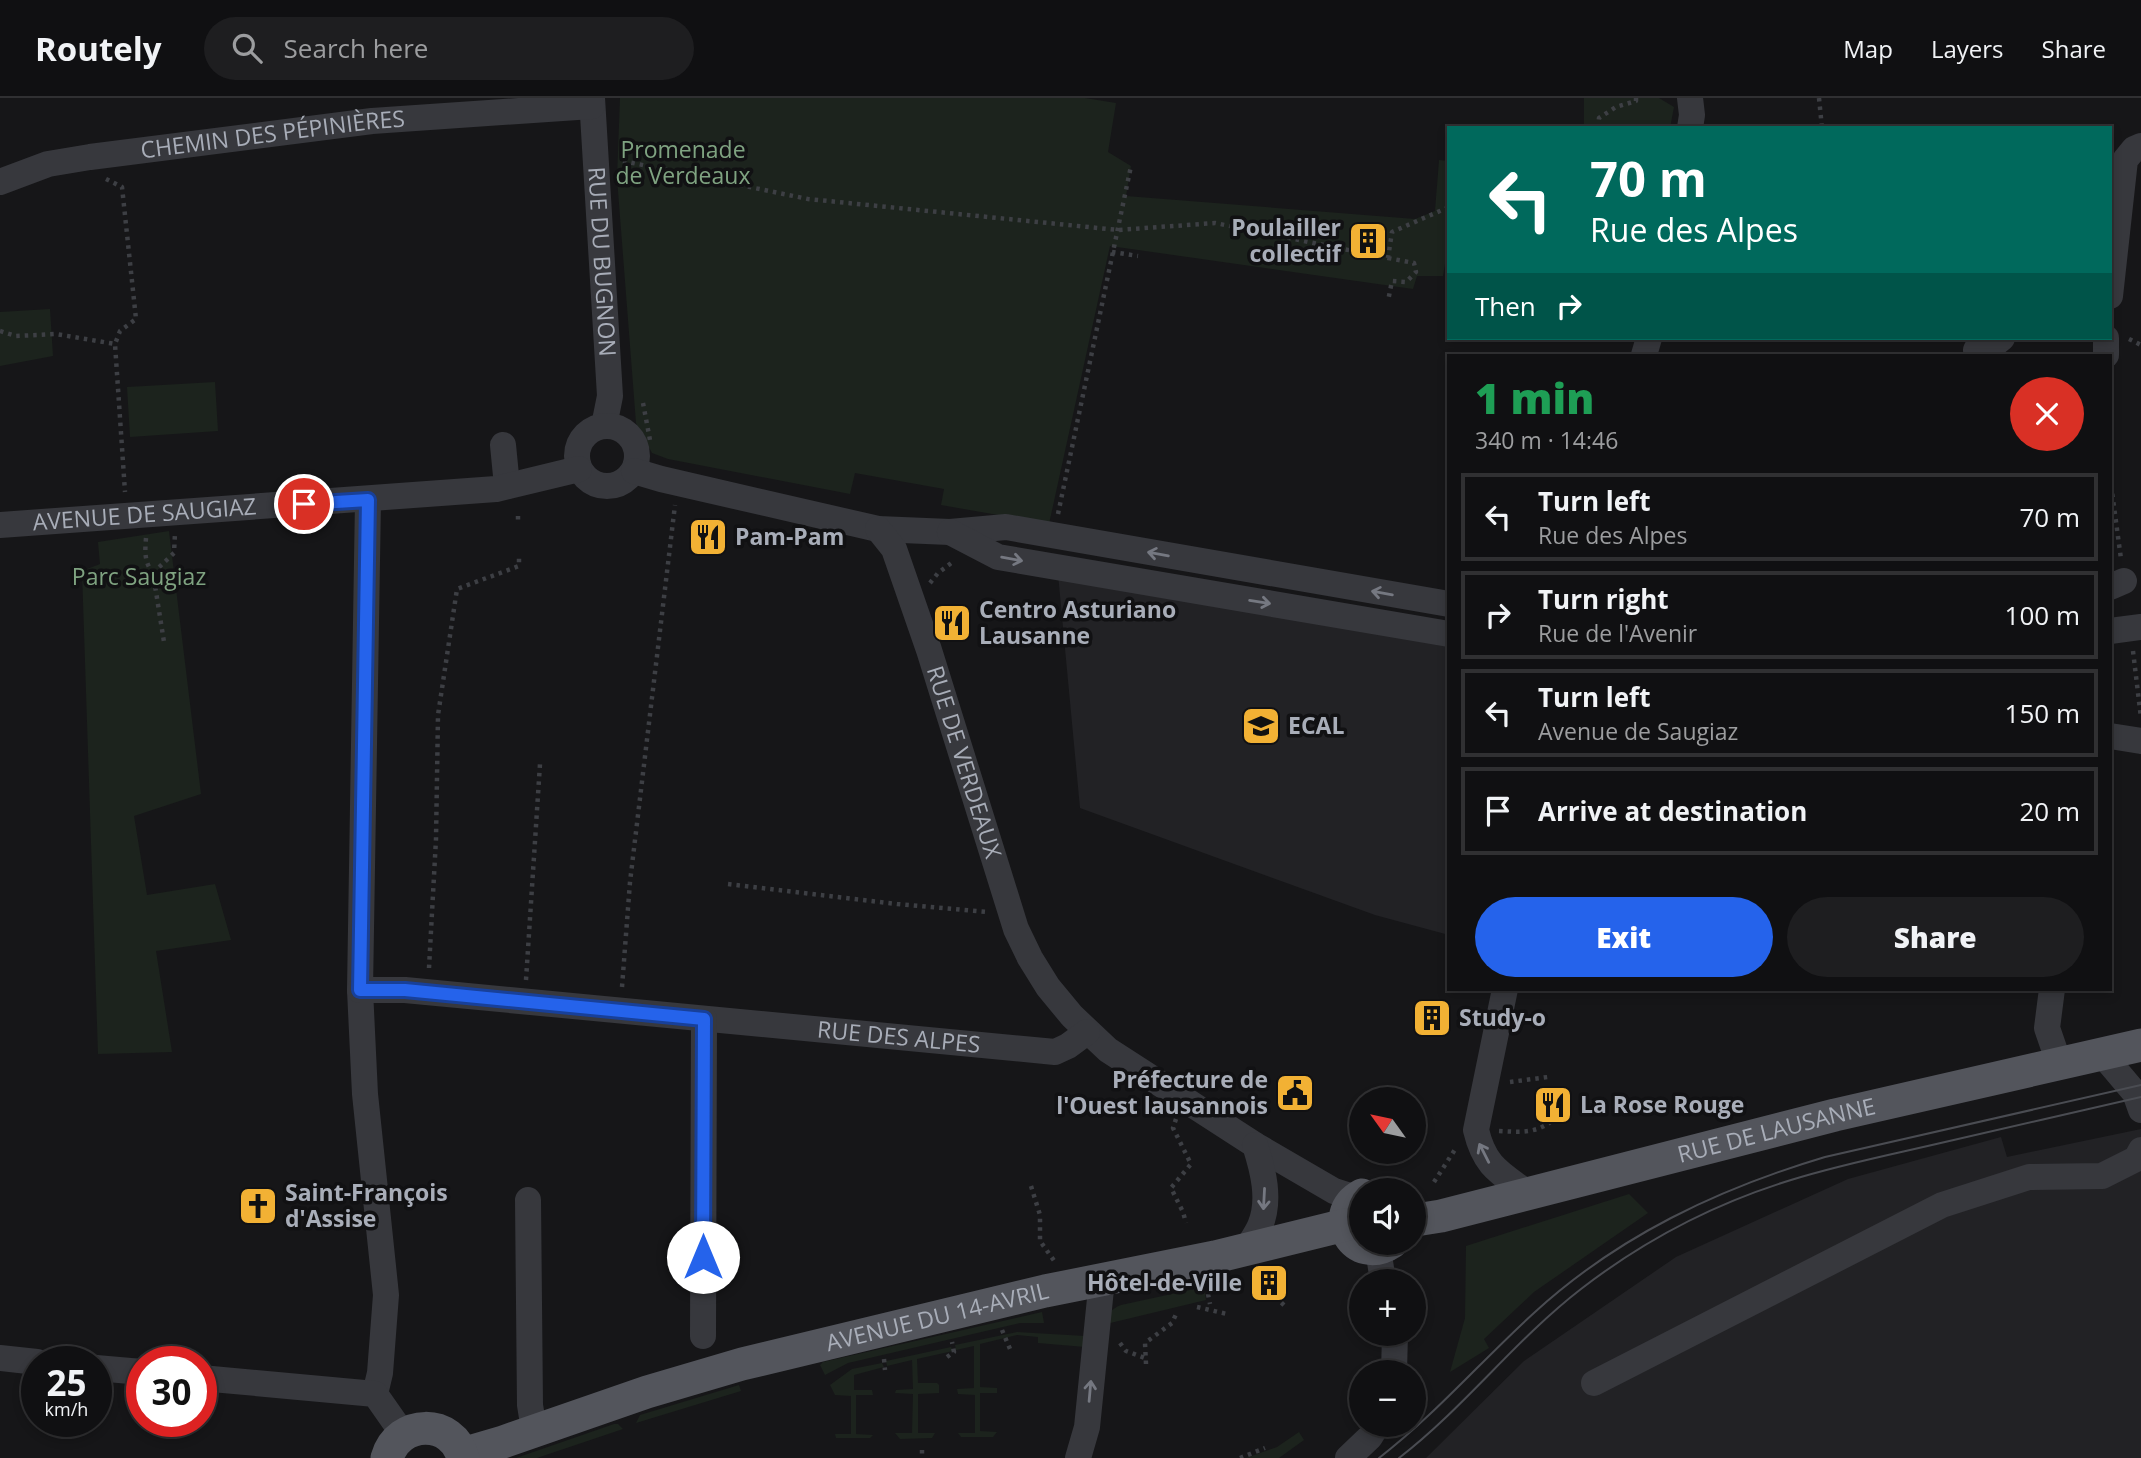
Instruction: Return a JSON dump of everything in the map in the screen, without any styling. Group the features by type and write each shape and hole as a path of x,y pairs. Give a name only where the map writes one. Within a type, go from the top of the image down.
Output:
{"main road":[{"name":"RUE DE LAUSANNE","path":"1426,1218 1530,1195 1835,1115 2141,1045"},
{"name":"AVENUE DU 14-AVRIL","path":"463,1456 647,1392 742,1364 993,1303 1245,1250 1349,1208"},
{"path":"395,1446 426,1427 438,1429 457,1443 463,1456"}],"street":[{"path":"1690,98 1690,126"},
{"name":"CHEMIN DES PÉPINIÈRES","path":"0,182 48,164 103,156 372,121 592,102"},
{"name":"RUE DU BUGNON","path":"592,102 610,396 604,426"},
{"path":"2112,280 2125,160 2134,149 2141,146"},
{"path":"1976,350 2000,340"},
{"path":"604,426 622,430 634,443 637,461 634,471 620,484 601,486 592,483 579,469 577,450 581,441 595,429 604,426"},
{"path":"503,445 507,486"},
{"name":"AVENUE DE SAUGIAZ","path":"0,525 368,500 507,486 579,469"},
{"path":"634,471 878,530 950,532 1006,527 1057,532 1216,565 1447,604"},
{"path":"368,500 360,990 365,1094 386,1295 380,1373 375,1394 395,1446"},
{"name":"RUE DE VERDEAUX","path":"878,530 894,549 1016,929 1048,988 1087,1032 1119,1058 1349,1202"},
{"path":"950,532 998,556 1447,634"},
{"path":"1053,566 1057,532"},
{"path":"1210,594 1216,565"},
{"path":"2112,631 2141,627"},
{"path":"2112,736 2141,741"},
{"name":"RUE DES ALPES","path":"360,990 405,990 1055,1052 1087,1032"},
{"path":"1505,991 1476,1130 1481,1151 1493,1168 1530,1195"},
{"path":"2052,991 2047,1028 2059,1063"},
{"path":"703,1336 704,1019"},
{"path":"2102,1054 2135,1093 2141,1110"},
{"path":"1245,1250 1261,1224 1265,1202 1264,1175 1255,1145"},
{"path":"1594,1383 1942,1205 2029,1177 2102,1176 2136,1160 2141,1150"},
{"path":"528,1200 530,1405 534,1430"},
{"path":"1078,1458 1087,1427 1102,1279"},
{"path":"0,1358 21,1360"},
{"path":"217,1379 375,1394"},
{"path":"1348,1458 1370,1437"}],"path":[{"path":"1598,126 1599,118 1615,107 1636,101 1636,98"},
{"path":"1819,98 1822,126"},
{"path":"103,156 104,178 122,187 136,319 120,331 116,344 126,500"},
{"path":"624,161 808,199 1118,230 1215,223 1414,263 1416,272 1406,282 1392,281 1388,301"},
{"path":"1057,532 1112,251 1132,166"},
{"path":"1388,258 1392,232 1447,208"},
{"path":"1112,251 1138,256"},
{"path":"0,331 16,336 56,334 116,344"},
{"path":"643,402 650,440"},
{"path":"621,1011 630,882 675,504"},
{"path":"2112,508 2117,584"},
{"path":"153,573 174,553 176,528"},
{"path":"146,530 145,554 153,573 164,642"},
{"path":"916,617 928,586 938,573 960,559 988,551"},
{"path":"405,990 405,976 430,967 438,715 457,589 519,566 519,558"},
{"path":"525,1002 540,764"},
{"path":"728,884 992,912"},
{"path":"1485,1085 1548,1077"},
{"path":"1178,1115 1173,1128 1191,1164 1171,1188 1186,1223"},
{"path":"1491,1131 1531,1132 1542,1129 1552,1121"},
{"path":"1031,1186 1040,1215 1040,1241 1055,1262"},
{"path":"1269,1290 1286,1308"},
{"path":"1208,1294 1210,1304"},
{"path":"1197,1307 1227,1314"},
{"path":"1126,1351 1146,1361 1144,1343 1172,1324 1177,1312"},
{"path":"1002,1330 1010,1349"},
{"path":"947,1357 954,1352 952,1342"},
{"path":"884,1359 885,1370"},
{"path":"1240,1458 1265,1448"},
{"path":"922,1450 922,1458"}],"shaded area":[{"name":"ECAL","path":"1058,574 1447,643 1447,934 1375,915 1080,808"},
{"path":"2141,1129 2141,1458 1426,1458 1524,1361 1676,1257 1848,1179 2001,1137 2007,1157"}],"green space":[{"name":"Promenade de Verdeaux","path":"620,98 1085,98 1116,103 1108,152 1131,166 1126,196 1415,219 1435,211 1439,160 1447,161 1447,252 1443,276 1417,276 1413,289 1110,246 1049,524 941,505 944,489 855,473 850,494 668,459 652,453 636,423 617,178"},
{"path":"1584,98 1659,98 1674,107 1670,126 1584,126"},
{"path":"50,309 53,356 0,366 0,312"},
{"path":"215,382 218,431 130,437 127,387"},
{"name":"Parc Saugiaz","path":"169,531 201,794 134,816 147,895 215,884 231,940 156,951 172,1052 98,1054 82,571 100,564 98,542"},
{"path":"1629,1194 1648,1213 1534,1292 1484,1339 1489,1348 1450,1372 1465,1318 1466,1246"},
{"path":"1204,1287 1206,1300 1102,1325 1109,1313 1121,1305"},
{"path":"1042,1312 1044,1323 1020,1323 848,1363 825,1375 820,1365 823,1362"},
{"path":"1017,1332 1085,1336 1085,1347 1038,1343 1038,1337 1017,1335 980,1344 980,1387 997,1388 997,1393 980,1393 980,1431 997,1432 993,1437 961,1437 958,1433 975,1433 975,1395 958,1394 957,1389 974,1388 974,1346 956,1350 955,1345"},
{"path":"951,1347 953,1351 917,1359 918,1383 939,1385 939,1393 918,1394 918,1433 935,1433 932,1438 900,1439 895,1433 912,1433 913,1394 895,1393 896,1390 913,1389 912,1360 887,1366 886,1361"},
{"path":"882,1363 884,1367 854,1375 854,1390 872,1390 873,1395 856,1395 856,1434 873,1435 870,1438 836,1438 835,1434 851,1434 851,1396 835,1395 830,1385 852,1369"},
{"path":"739,1385 741,1391 636,1423 640,1415"},
{"path":"614,1424 623,1429 537,1458 516,1458"},
{"path":"1299,1432 1304,1440 1279,1458 1246,1458 1277,1447"}],"tram line":[{"path":"1379,1458 1567,1285 1600,1260 1671,1218 1746,1184 1825,1157 2141,1085"},
{"path":"1399,1458 1581,1289 1629,1255 1681,1225 1763,1189 1829,1169 2141,1097"}],"place":[{"name":"Poulailler collectif","path":"1368,241"},
{"name":"Pam-Pam","path":"708,537"},
{"name":"Centro Asturiano Lausanne","path":"952,623"},
{"name":"ECAL","path":"1261,726"},
{"name":"Study-o","path":"1432,1018"},
{"name":"Préfecture de l'Ouest lausannois","path":"1295,1093"},
{"name":"La Rose Rouge","path":"1553,1105"},
{"name":"Saint-François d'Assise","path":"258,1206"},
{"name":"Hôtel-de-Ville","path":"1269,1283"}],"route":[{"path":"304,504 368,500 360,990 405,990 704,1019 703,1257"}]}
